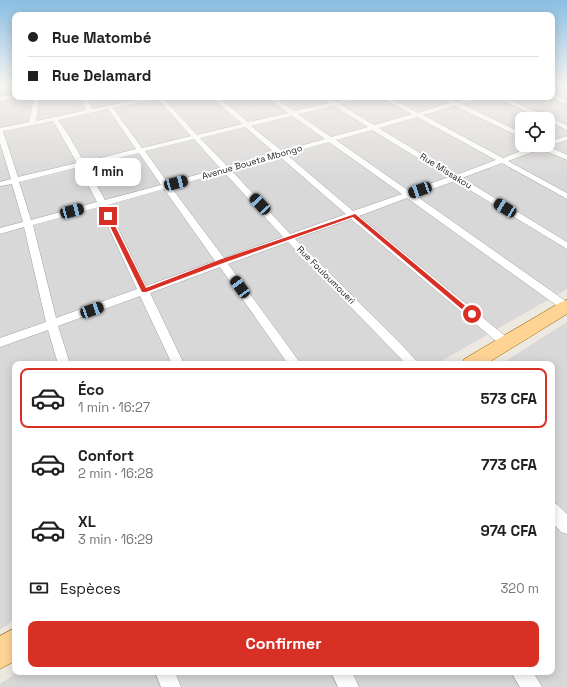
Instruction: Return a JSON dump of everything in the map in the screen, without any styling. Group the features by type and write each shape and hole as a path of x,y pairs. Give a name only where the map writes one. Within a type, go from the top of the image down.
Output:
{"main road":[{"path":"476,361 567,307"},
{"path":"0,654 12,645"}],"street":[{"path":"32,123 33,116"},
{"path":"63,361 52,324 28,223 0,130 66,116"},
{"path":"116,116 293,361"},
{"name":"Rue Fouloumoueri","path":"177,116 290,238 380,328 410,361"},
{"path":"237,116 506,343"},
{"path":"0,184 280,116"},
{"path":"297,116 567,307"},
{"name":"Rue Missakou","path":"356,116 567,246"},
{"name":"Avenue Boueta Mbongo","path":"0,230 166,186 415,116"},
{"path":"421,116 567,196"},
{"path":"481,116 515,133"},
{"path":"54,118 65,134 80,165 102,203 177,361"},
{"path":"555,122 567,128"},
{"path":"555,142 567,138"},
{"path":"0,343 525,152"},
{"path":"555,152 567,158"},
{"path":"555,513 567,526"},
{"path":"166,675 170,687"},
{"path":"343,675 349,687"},
{"path":"523,675 532,687"}],"shaded area":[{"path":"0,116 515,116 515,152 555,152 555,116 567,116 567,289 441,361 12,361 12,621 0,630"},
{"path":"567,322 567,687 0,687 0,684 13,675 555,675 555,361 506,361"}],"route":[{"path":"108,216 144,291 353,215 472,314"}]}
